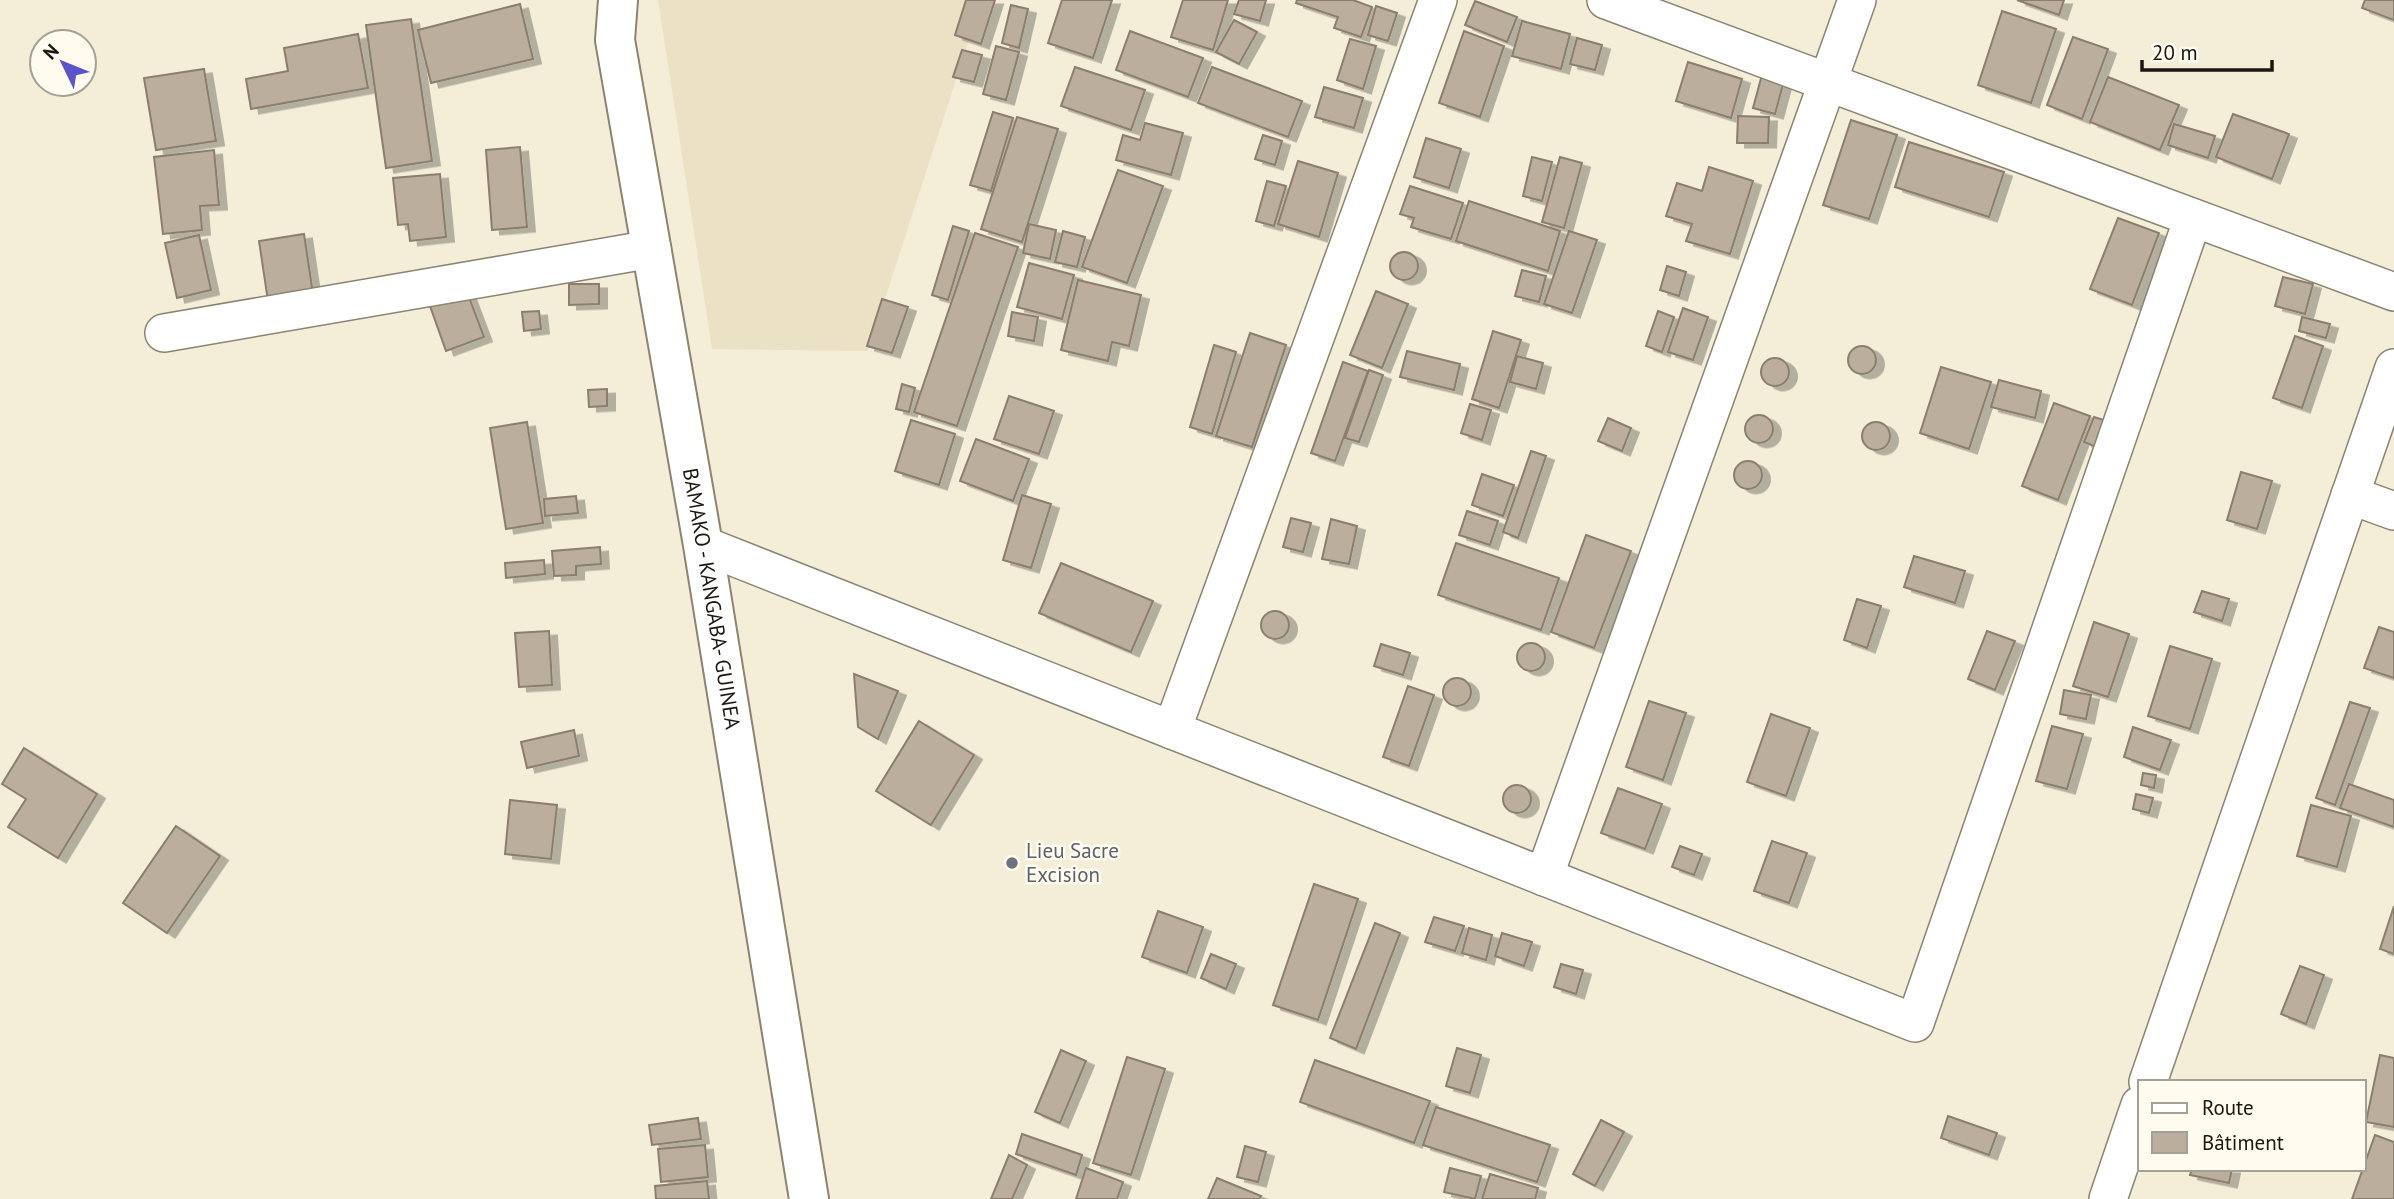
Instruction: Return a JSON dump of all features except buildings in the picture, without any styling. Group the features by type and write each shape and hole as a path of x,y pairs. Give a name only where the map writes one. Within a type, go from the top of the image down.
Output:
{"main road":[{"name":"BAMAKO - KANGABA- GUINEA","path":"618,0 615,40 703,545 809,1199"}],"street":[{"path":"1172,730 1438,0"},
{"path":"1606,0 2394,292"},
{"path":"1544,877 1857,0"},
{"path":"703,545 1914,1023 2193,218"},
{"path":"164,333 652,249"},
{"path":"2149,1080 2394,368"},
{"path":"2350,495 2394,511"},
{"path":"2108,1199 2138,1111"}],"shaded area":[{"path":"658,0 982,0 868,351 712,349"}],"place":[{"name":"Lieu Sacre Excision","path":"1012,863"}]}
